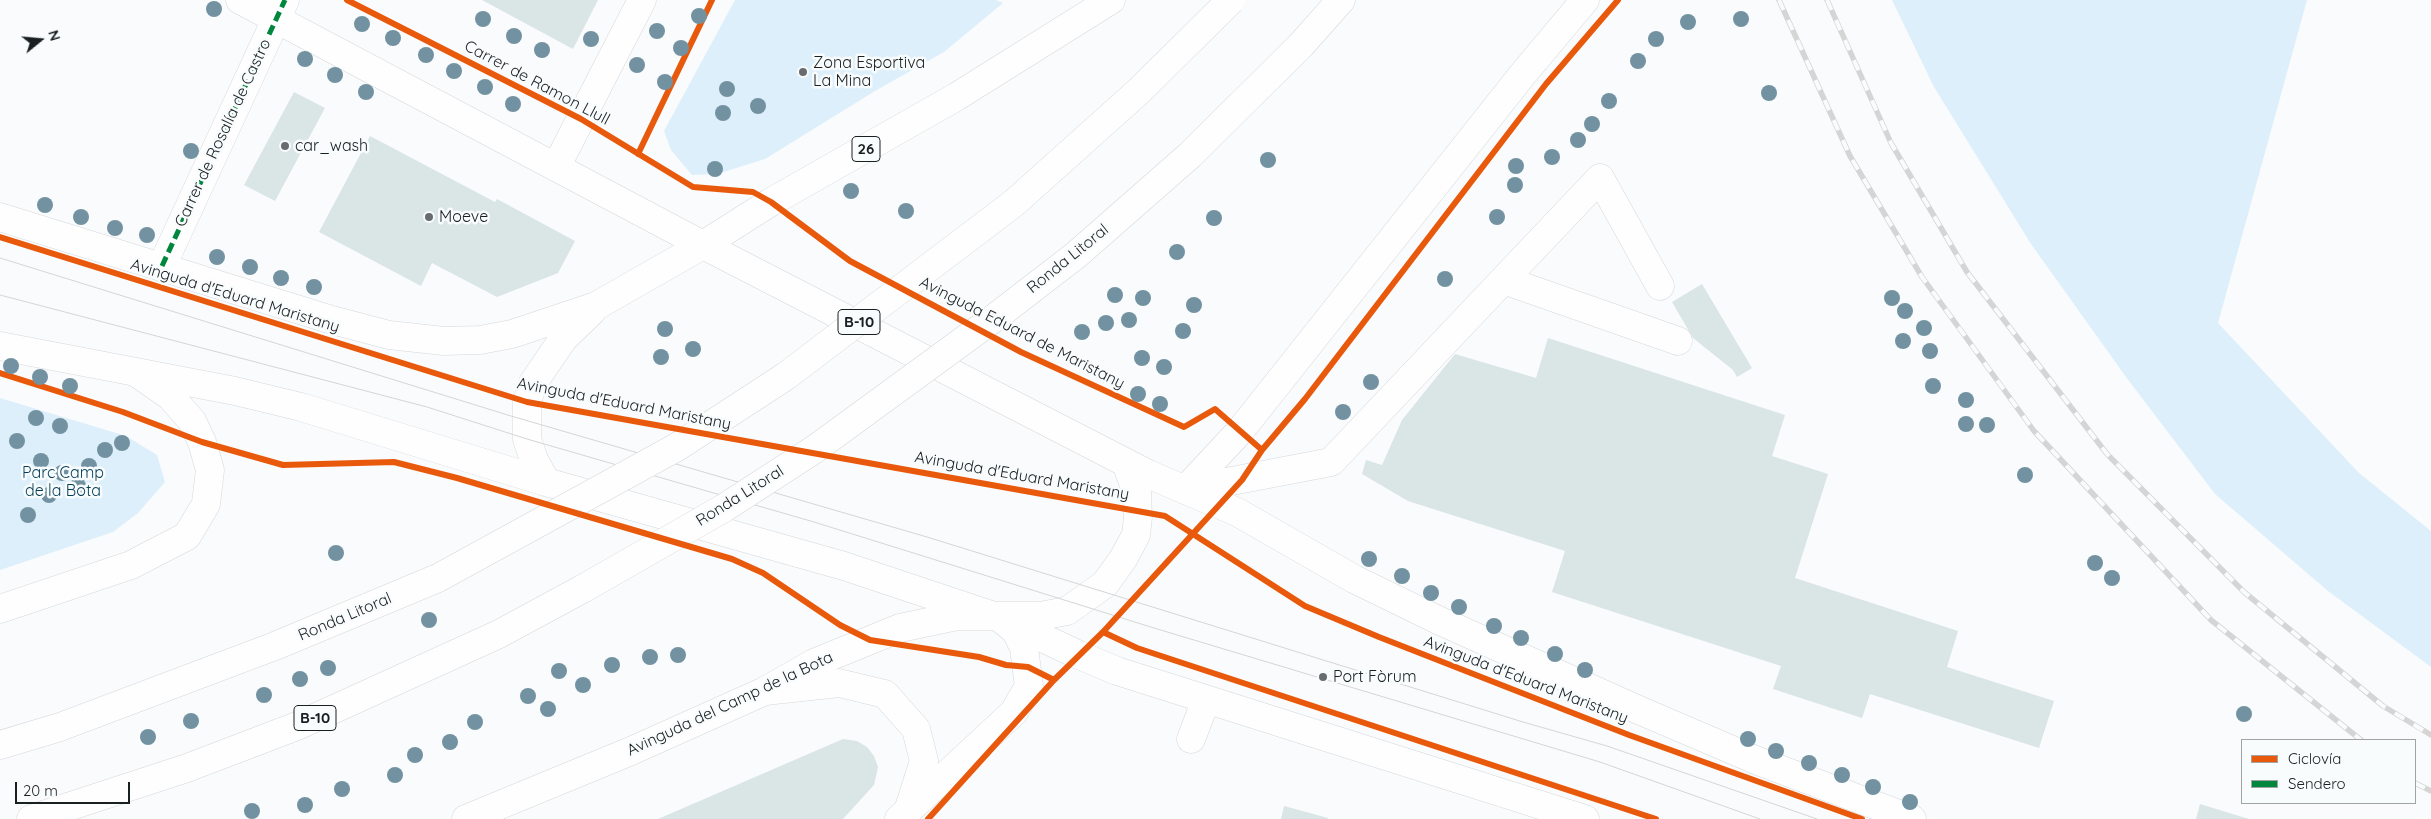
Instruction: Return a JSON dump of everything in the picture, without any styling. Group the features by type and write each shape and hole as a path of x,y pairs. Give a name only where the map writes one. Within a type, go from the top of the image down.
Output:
{"main road":[{"path":"240,0 280,9 556,168 703,245"},
{"path":"556,168 642,0"},
{"name":"26","path":"703,245 771,202 956,97 1111,0"},
{"name":"Ronda Litoral","path":"0,745 60,726 275,646 438,578 677,447 786,376 921,276 1014,203 1140,91 1231,0"},
{"name":"Ronda Litoral","path":"31,819 187,768 297,726 499,634 586,587 724,508 815,449 1076,255 1190,155 1301,45 1341,0"},
{"path":"1185,490 1240,431 1523,74 1585,0"},
{"name":"Carrer de Rosalía de Castro","path":"162,266 280,9"},
{"path":"1185,490 1331,462 1600,178 1660,286"},
{"name":"Avinguda d'Eduard Maristany","path":"0,217 332,320 390,335 444,341 480,340 512,334 596,306 703,245 1126,463 1237,512 1354,578 1438,620 1749,757 1912,819"},
{"path":"1504,280 1678,341"},
{"path":"546,482 534,460 527,439 527,402 533,383 563,339 596,306"},
{"path":"0,346 235,391 301,407 546,482 844,566 1000,618 1079,655 1117,670 1206,700 1585,819"},
{"path":"0,609 131,565 187,536 206,504 210,470 202,442 192,421 170,396 137,373"},
{"name":"Avinguda del Camp de la Bota","path":"466,819 631,751 765,691 814,663 900,628 957,616 1000,618 1040,616 1066,611 1105,584 1123,559 1136,535 1138,517 1137,493 1126,463"},
{"path":"904,814 1014,712 1029,686 1024,648 1016,631 1000,618"},
{"path":"765,691 839,684 885,694 916,729 924,761 904,814"},
{"path":"1191,739 1206,700"}],"green space":[{"name":"Zona Esportiva La Mina","path":"735,0 996,0 1003,3 944,52 875,91 765,159 717,174 692,175 671,150 664,131"},
{"path":"1892,0 2307,0 2218,323 2359,473 2431,531 2431,667 2328,591 2215,494 2126,377 2031,244 1934,87"},
{"name":"Parc Camp de la Bota","path":"0,398 126,436 157,455 165,482 138,513 113,532 0,570"}],"building":[{"path":"482,0 598,0 573,49"},
{"name":"car_wash","path":"294,92 325,108 275,201 244,185"},
{"name":"Moeve","path":"370,136 495,202 497,199 575,241 558,273 497,297 432,263 421,286 319,232"},
{"path":"1702,284 1752,368 1737,377 1733,370 1693,338 1672,302"},
{"path":"1548,338 1785,415 1772,456 1828,474 1795,578 1958,631 1947,667 2054,701 2039,748 1870,694 1862,718 1773,689 1781,666 1552,592 1565,551 1408,501 1362,474 1366,460 1382,465 1402,420 1455,354 1536,378"},
{"path":"843,739 857,741 867,747 874,756 878,767 874,785 843,819 658,819"},
{"path":"2200,804 2249,819 2196,819"},
{"path":"1284,806 1328,818 1328,819 1281,819"}],"tram line":[{"path":"0,258 511,416 927,537 1523,722 1607,746 1817,819"},
{"path":"0,295 427,407 527,439 814,522 1154,628 1600,762 1760,819"}],"railway":[{"path":"1779,0 1850,156 1922,277 2034,431 2211,620 2360,739"},
{"path":"1827,0 1891,143 1967,272 2107,454 2244,592 2383,706 2431,735"},
{"path":"2416,784 2431,791"}],"marked path":[{"path":"162,266 285,0"}],"cycle path":[{"name":"Carrer de Ramon Llull","path":"347,0 581,119 693,187 753,192 771,202 850,261 1021,352 1184,427 1215,409 1262,450"},
{"path":"638,154 712,0"},
{"path":"928,819 1054,680 1103,632 1242,480 1262,450 1305,399 1546,84 1618,0"},
{"path":"0,237 527,402 1165,516 1305,606 1629,735 1862,819"},
{"path":"0,373 123,412 202,442 283,465 394,462 457,478 732,559 763,573 840,625 870,640 979,657 1006,665 1028,667 1054,680"},
{"path":"1103,632 1137,648 1656,819"}],"place":[{"name":"Zona Esportiva La Mina","path":"803,72"},
{"name":"car_wash","path":"285,146"},
{"name":"Moeve","path":"429,217"},
{"name":"Port Fòrum","path":"1323,677"}]}
